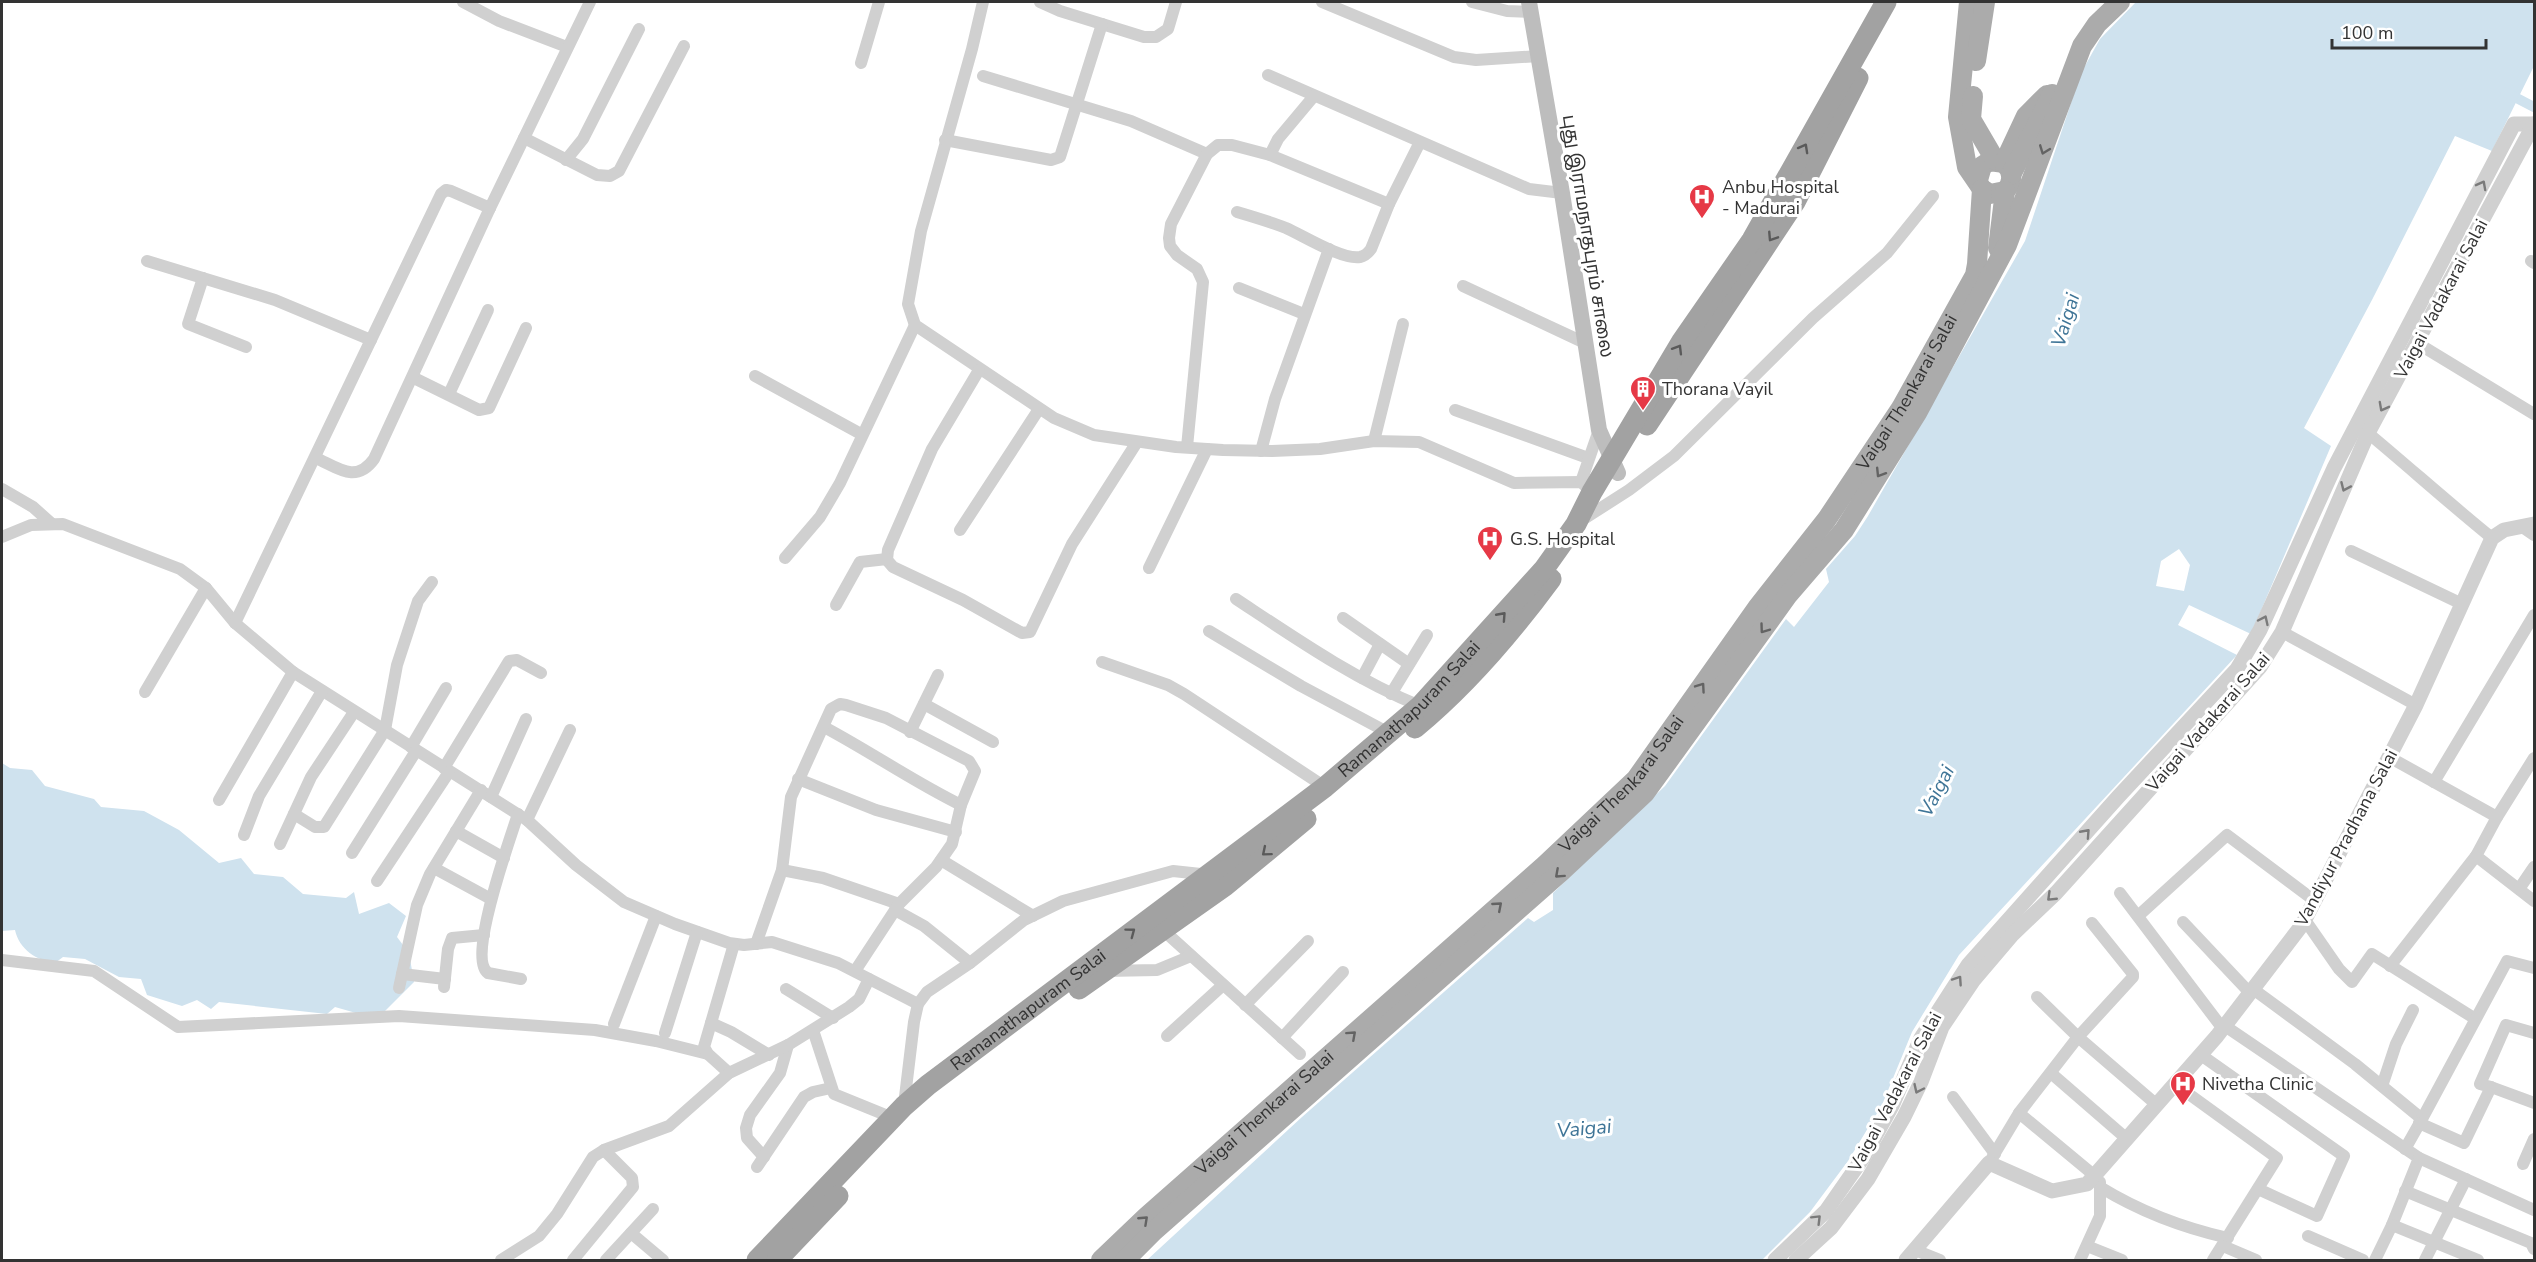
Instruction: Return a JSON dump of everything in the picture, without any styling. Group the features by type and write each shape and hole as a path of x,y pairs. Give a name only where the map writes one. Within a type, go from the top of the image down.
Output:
{"highway":[{"name":"Ramanathapuram Salai","path":"777,1260 904,1121 1104,971 1225,886 1439,708 1523,618 1557,572 1682,341 1752,240 1886,2"},
{"name":"Ramanathapuram Salai","path":"757,1260 899,1112 928,1085 1325,787 1420,706 1544,569 1584,519 1586,487 1614,466 1795,202 1881,31 1901,2"}],"main road":[{"path":"1969,2 1958,117 1967,167 1980,184 1995,194 2004,172"},
{"path":"1985,2 1976,61 1971,119 2004,172"},
{"name":"Vaigai Thenkarai Salai","path":"1125,1260 1171,1216 1562,871 1645,793 1788,595 1844,530 1917,413 2007,245 2082,46 2097,24 2120,2"},
{"name":"புது இராமநாதபுரம் சாலை","path":"1530,7 1599,430 1614,466"},
{"name":"Vaigai Thenkarai Salai","path":"1996,264 2004,172 2026,116 2041,98 2052,92 2070,75"},
{"path":"1980,184 1982,166 2004,172"},
{"name":"Vaigai Thenkarai Salai","path":"1101,1260 1545,865 1636,779 1757,608 1827,519 1901,408 1975,275 1980,184"}],"street":[{"path":"316,458 347,472 358,473 367,469 375,459 490,208 590,2"},
{"path":"861,63 879,2"},
{"path":"982,2 972,49 921,231 908,304 915,325 979,370 1054,418 1094,435 1207,449 1261,451 1320,448 1374,441 1419,442 1514,483 1586,487 1588,458 1599,430"},
{"path":"1040,2 1060,11 1144,37 1156,37 1168,29 1176,2"},
{"path":"1322,2 1454,57 1476,60 1539,56"},
{"path":"1472,2 1507,11 1530,7"},
{"path":"468,3 499,21 567,47"},
{"path":"945,140 1051,160 1062,155 1102,24"},
{"path":"566,160 583,140 639,29"},
{"path":"524,138 597,175 610,176 619,171 684,46"},
{"path":"1268,75 1529,189 1562,193"},
{"path":"982,76 1131,120 1207,154"},
{"path":"1270,155 1278,139 1314,96"},
{"name":"Vaigai Vadakarai Salai","path":"1775,1260 1826,1211 1865,1155 1892,1106 1921,1038 1968,965 2118,797 2237,669 2252,644 2334,468 2363,428 2417,343 2534,124 2514,124 2363,428 2282,632 2253,676 2056,893 2013,934 1973,981 1942,1027 1917,1091 1868,1179 1831,1228 1796,1260"},
{"path":"1238,212 1284,228 1350,257 1360,257 1366,254 1420,142"},
{"path":"1187,447 1192,370 1203,282 1197,269 1177,255 1170,246 1169,238 1171,224 1207,154 1218,145 1232,145 1270,155 1389,204"},
{"path":"235,623 441,194 446,190 451,191 490,208"},
{"path":"1584,519 1629,490 1674,456 1813,318 1887,253 1933,196"},
{"path":"1261,451 1275,399 1329,249"},
{"path":"147,261 275,300 371,340"},
{"path":"203,278 188,324 246,347"},
{"path":"1462,286 1585,343"},
{"path":"1239,288 1304,314"},
{"path":"449,394 488,310"},
{"path":"1374,441 1403,324"},
{"path":"785,558 820,517 840,483 861,434 915,325"},
{"path":"414,378 479,410 489,408 526,328"},
{"path":"2417,343 2535,414"},
{"path":"979,370 932,448 888,550 887,559 894,567 963,600 1015,630 1028,634 1072,544 1137,442"},
{"path":"755,376 861,434"},
{"path":"960,530 1039,409"},
{"path":"1455,410 1588,458"},
{"path":"2363,428 2428,483 2439,496 2492,538 2498,532 2528,525 2535,535"},
{"path":"1149,568 1207,449"},
{"path":"2,489 33,507 52,524"},
{"path":"2,537 9,532 31,525 52,524 76,528 180,569 206,588 235,623 292,672 522,817 576,865 624,902 697,932 734,944 777,943 838,963 918,1004"},
{"name":"Vandiyur Pradhana Salai","path":"1992,1159 2052,1191 2087,1184 2098,1178 2127,1139 2224,1028 2305,920 2416,705 2492,538"},
{"path":"2351,551 2462,604"},
{"path":"836,605 860,561 887,559"},
{"path":"294,814 315,827 324,827 385,730 397,665 418,601 432,582"},
{"path":"145,692 206,588"},
{"path":"1236,599 1362,678 1391,694 1420,706"},
{"path":"2434,782 2535,615"},
{"path":"1343,618 1409,664"},
{"path":"1209,632 1311,692 1387,732"},
{"path":"2282,632 2416,705"},
{"path":"1391,694 1427,635"},
{"path":"1362,678 1380,644"},
{"path":"2252,644 2269,652"},
{"path":"377,882 447,770 509,660 517,660 541,673"},
{"path":"1102,662 1168,685 1325,787"},
{"path":"219,800 292,672"},
{"path":"910,732 938,675"},
{"path":"352,853 446,688"},
{"path":"244,835 259,796 322,691"},
{"path":"756,944 782,870 789,806 798,779 831,709 840,704 886,718 969,761 974,766 975,776 961,805 956,832 951,844 941,860 897,907 855,972"},
{"path":"924,704 993,742"},
{"path":"280,844 311,777 354,712"},
{"path":"399,988 417,905 434,868 456,831 486,793 526,719"},
{"path":"824,727 961,805"},
{"path":"521,979 485,972 482,965 484,935 491,899 504,858 522,817 570,730"},
{"path":"2389,757 2497,817"},
{"path":"2390,966 2475,856 2535,758"},
{"path":"798,779 876,810 956,832"},
{"path":"456,831 504,858"},
{"path":"2138,916 2227,835 2315,901"},
{"path":"2475,856 2535,901"},
{"path":"941,860 1033,916"},
{"path":"2519,890 2535,867"},
{"path":"434,868 491,899"},
{"path":"782,870 823,878 897,907 970,963"},
{"path":"813,1030 831,1088 839,1097 899,1112 918,1004 927,992 1033,916 1063,901 1173,871 1208,874 1225,886"},
{"path":"2120,893 2224,1028 2419,1158 2535,1210"},
{"path":"614,1024 656,916"},
{"path":"2305,920 2339,969 2352,982 2372,954 2474,1018"},
{"path":"2183,922 2252,991 2382,1086 2420,1121 2464,1143 2491,1087"},
{"path":"1911,1255 1992,1159 2019,1113 2052,1074 2078,1037 2133,977 2133,974 2092,923"},
{"path":"1163,930 1300,1054"},
{"path":"665,1033 697,932"},
{"path":"402,974 444,983 448,949 452,938 484,935"},
{"path":"1245,1005 1308,941"},
{"path":"729,1074 708,1054 704,1047 734,944"},
{"path":"1104,971 1157,970 1191,957"},
{"path":"2,960 94,971 178,1027 399,1016 595,1029 708,1054"},
{"path":"2405,1149 2474,1018 2507,961 2535,968"},
{"path":"1282,1038 1343,972"},
{"path":"501,1260 539,1236 557,1214 593,1157 604,1150 669,1126 729,1074 788,1045 859,999 869,979"},
{"path":"1167,1036 1223,985"},
{"path":"786,989 832,1018"},
{"path":"2037,997 2078,1037 2157,1105"},
{"path":"2382,1086 2396,1044 2413,1010"},
{"path":"711,1023 769,1055"},
{"path":"2535,1033 2506,1025 2480,1084 2535,1102"},
{"path":"788,1045 780,1073 750,1115 746,1128 747,1138 760,1162 804,1097 813,1092 831,1088"},
{"path":"2200,1055 2344,1156 2317,1216 2258,1189"},
{"path":"2052,1074 2127,1139"},
{"path":"2175,1084 2277,1158 2213,1260"},
{"path":"1953,1097 1992,1159"},
{"path":"2019,1113 2098,1178 2117,1197 2163,1218 2226,1242 2256,1260"},
{"path":"2523,1164 2535,1138"},
{"path":"573,1260 633,1187 632,1178 604,1150"},
{"path":"2375,1260 2419,1158"},
{"path":"2080,1260 2100,1216 2098,1178"},
{"path":"2425,1260 2466,1179"},
{"path":"2405,1191 2531,1243 2535,1250"},
{"path":"606,1260 653,1209"},
{"path":"2391,1225 2478,1260"},
{"path":"632,1233 663,1260"},
{"path":"2308,1236 2362,1260"},
{"path":"2087,1246 2121,1260"},
{"path":"1911,1255 1940,1260"}],"water":[{"name":"Vaigai","path":"2136,2 2534,2 2534,66 2492,151 2455,136 2304,428 2331,446 2251,634 2189,605 2178,625 2237,655 1959,955 1912,1032 1882,1105 1848,1161 1810,1212 1762,1260 1147,1260 1302,1117 1528,918 1534,922 1553,910 1553,893 1665,786 1786,619 1794,627 1829,582 1826,569 1855,536 1868,516 2025,241 2081,73 2100,39","holes":["2179,549 2190,565 2184,591 2156,586 2161,561"]},
{"path":"2,763 10,768 32,770 45,786 94,799 101,807 144,811 179,830 219,863 241,858 254,874 283,877 303,894 346,898 354,892 359,914 389,903 406,916 397,937 409,953 414,982 377,1019 335,1007 327,1014 219,1002 211,1009 197,1000 182,1006 147,995 141,979 119,977 85,959 63,957 55,963 35,957 20,943 15,930 2,931"}],"waterway":[{"path":"2505,92 2534,107"}],"place":[{"name":"Anbu Hospital - Madurai","path":"1702,220"},
{"name":"Thorana Vayil","path":"1643,412"},
{"name":"G.S. Hospital","path":"1490,562"},
{"name":"Nivetha Clinic","path":"2183,1107"}]}
